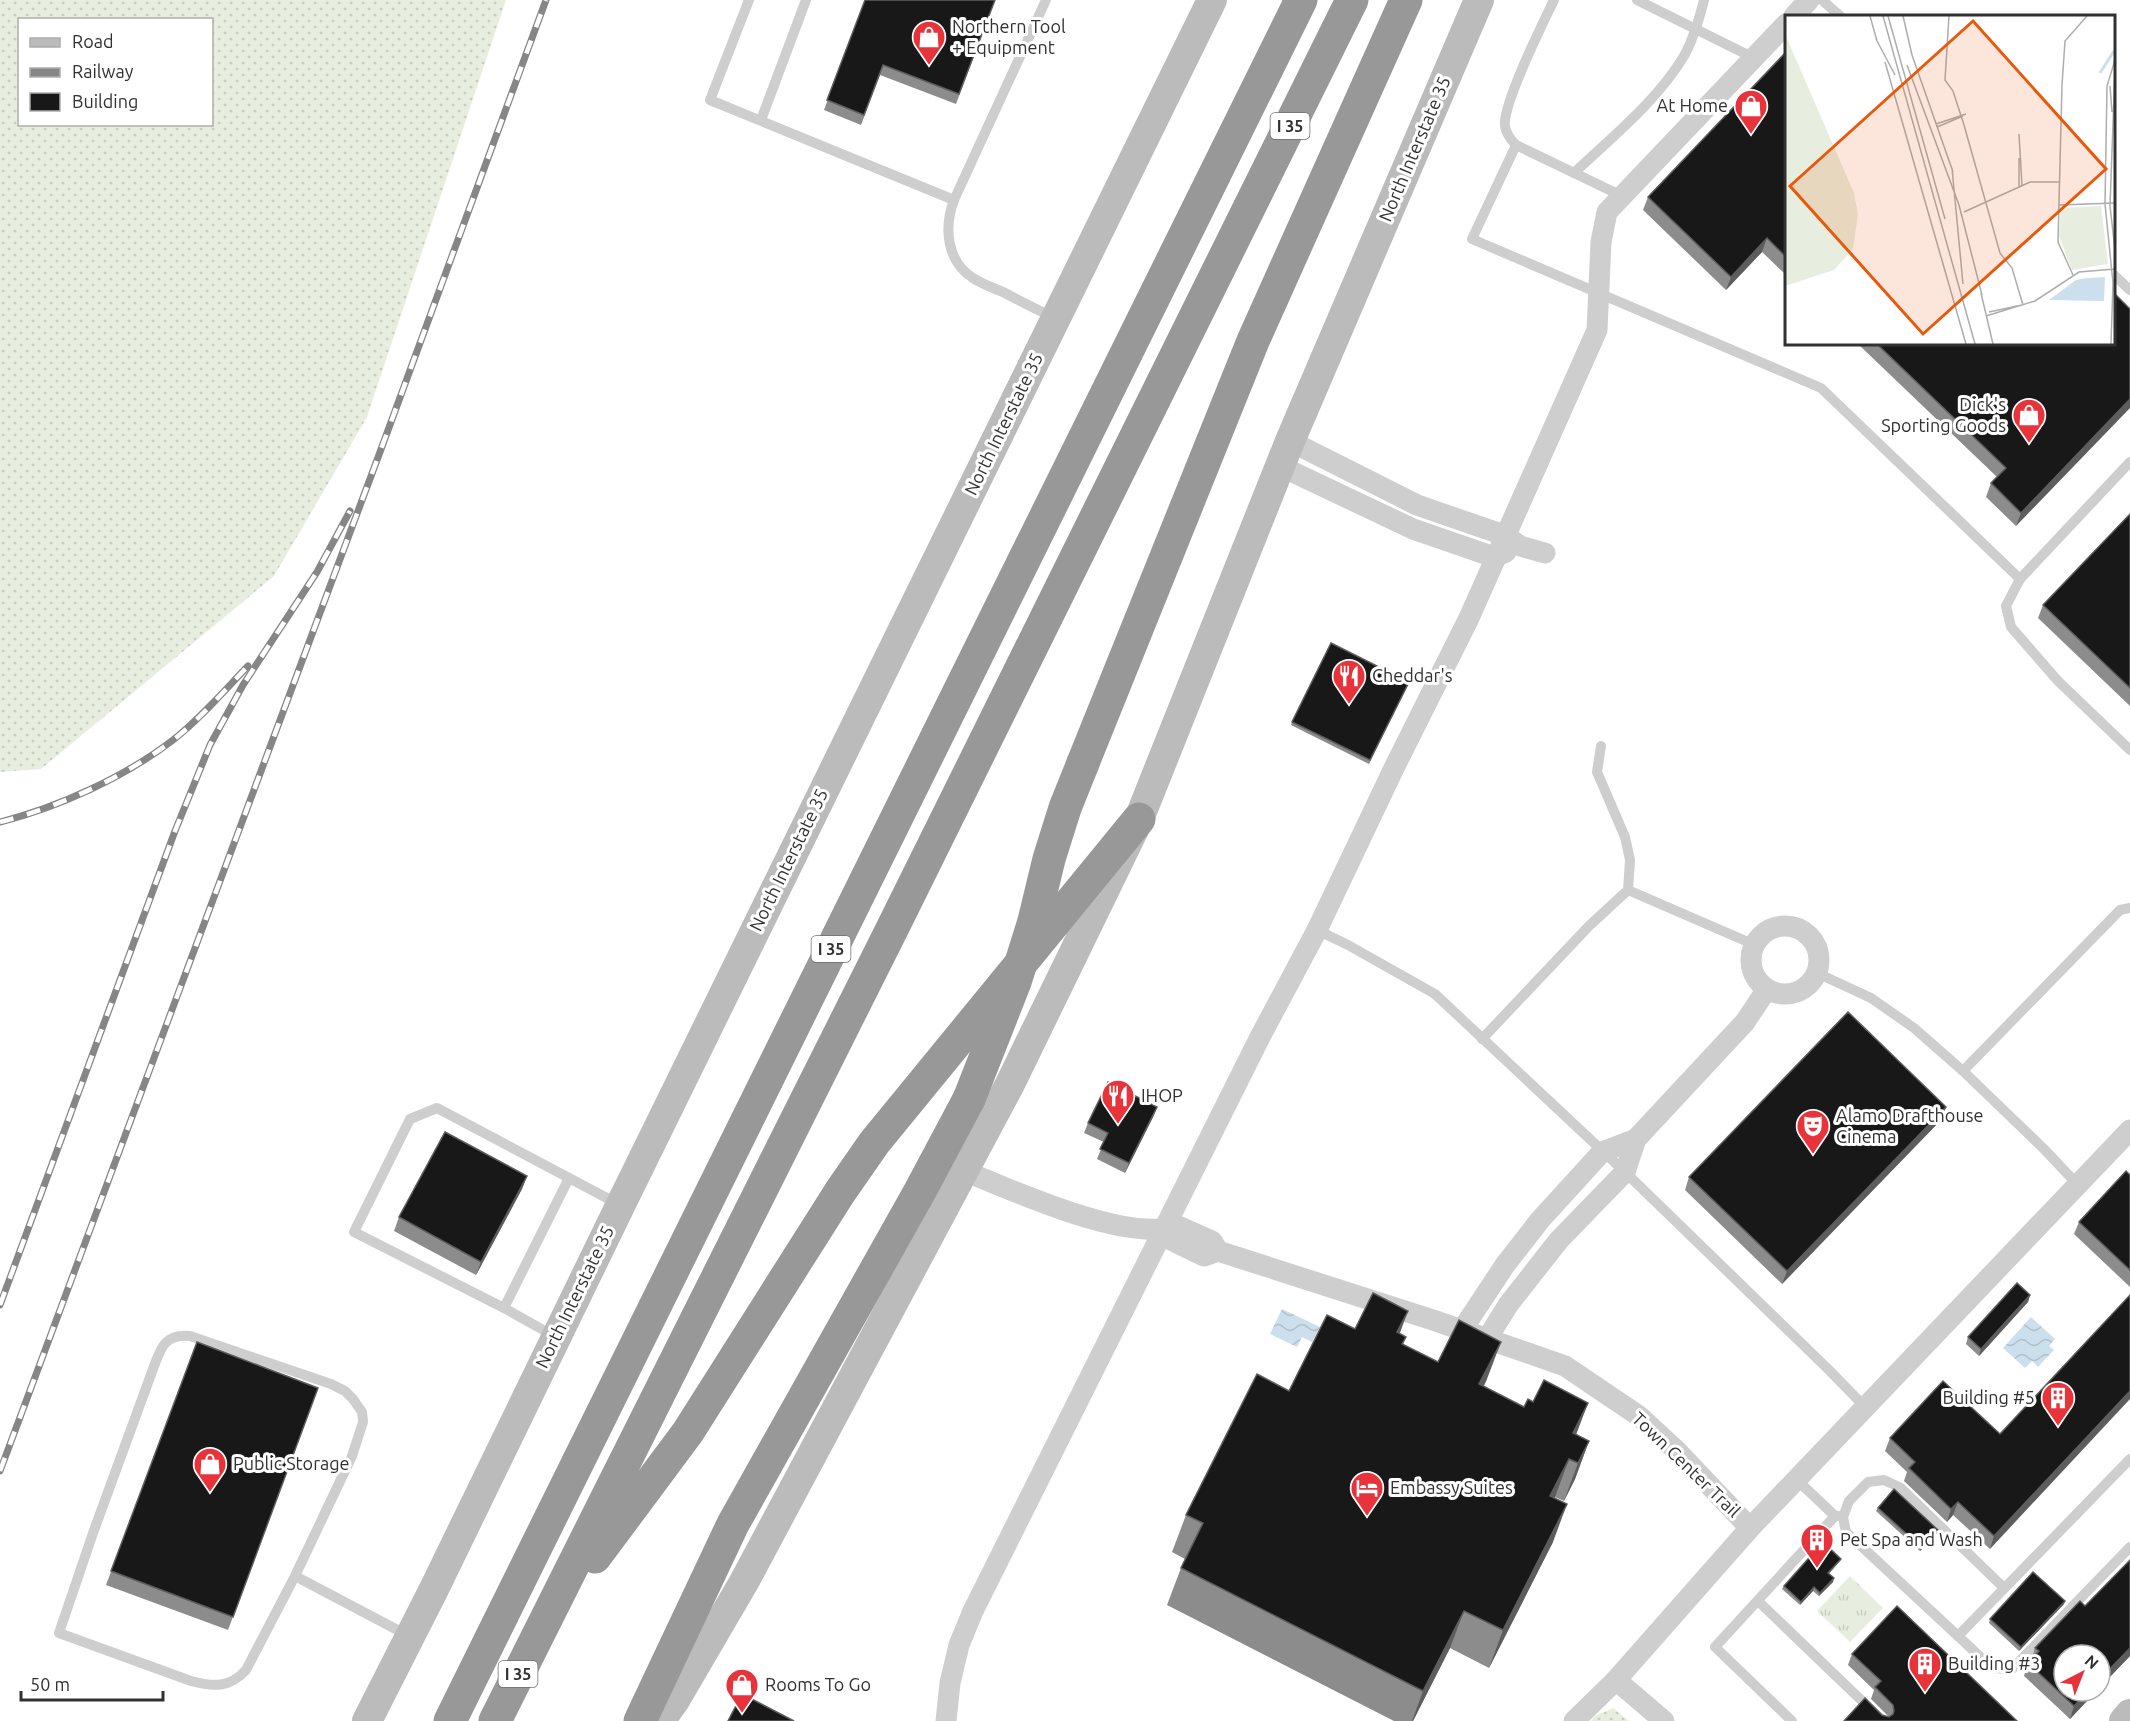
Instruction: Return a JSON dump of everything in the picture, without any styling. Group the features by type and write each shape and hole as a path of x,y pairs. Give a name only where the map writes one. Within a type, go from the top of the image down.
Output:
{"highway":[{"path":"1213,177 1278,0"},
{"name":"I 35","path":"450,1721 1301,0"},
{"name":"I 35","path":"495,1721 892,929 1352,0"},
{"path":"640,1721 733,1524 920,1191 969,1099 1015,982 1065,808 1253,342 1406,0"},
{"path":"542,1628 688,1432 840,1192 874,1143 1139,819"}],"main road":[{"name":"North Interstate 35","path":"367,1721 1212,0"},
{"name":"North Interstate 35","path":"660,1721 675,1700 744,1582 1010,1084 1139,819 1285,453 1479,0"},
{"path":"2124,1721 2130,1714"}],"street":[{"path":"1795,15 1809,0"},
{"path":"946,1721 950,1683 958,1645 973,1611 1260,1037 1317,930 1469,618 1494,557 1512,541 1598,330 1601,242 1607,212 1785,25"},
{"path":"1285,453 1417,506 1545,553"},
{"path":"1285,453 1413,529 1494,557"},
{"path":"1781,917 1813,940 1825,945 1812,982 1804,989 1785,994 1767,989 1754,973 1751,963 1755,945 1761,935 1771,929 1781,917"},
{"path":"1462,1330 1527,1259 1559,1240 1625,1172 1636,1139 1745,1022 1767,989"},
{"path":"1574,1721 1616,1680 1750,1528 2130,1130"},
{"path":"1487,1339 1508,1305 1540,1221 1602,1152 1636,1139"},
{"name":"Town Center Trail","path":"963,1170 1071,1214 1119,1225 1165,1230 1176,1225 1212,1241 1218,1251 1565,1366 1639,1416 1677,1451 1750,1528"},
{"path":"1616,1680 1664,1721"}],"lane":[{"path":"749,0 710,100 954,200"},
{"path":"761,120 806,0"},
{"path":"1046,0 954,200 948,216 948,227 953,256 961,268 973,278 1056,318"},
{"path":"1554,0 1512,96 1504,123 1507,135 1516,145 1622,196"},
{"path":"1638,0 1754,58"},
{"path":"1574,173 1658,91 1683,57 1697,28 1704,0"},
{"path":"1822,0 1839,15"},
{"path":"1516,145 1472,239 1821,388 2020,579"},
{"path":"2115,275 2130,290"},
{"path":"2130,462 2020,579 2006,606 2011,627 2058,681 2130,750"},
{"path":"1482,1039 1589,926 1628,890 1630,860 1625,837 1597,772 1601,746"},
{"path":"1628,890 1755,945"},
{"path":"1963,1071 2120,910 2130,908"},
{"path":"1317,930 1435,994 1625,1172 1865,1407"},
{"path":"1817,973 1871,998 1914,1028 1963,1071 2078,1185"},
{"path":"556,1337 354,1232 410,1119 437,1108 620,1206"},
{"path":"504,1308 568,1178"},
{"path":"178,1335 190,1336 331,1384 345,1391 362,1412 362,1432 295,1576 246,1670 238,1678 220,1686 191,1681 59,1633 153,1369 161,1350 171,1338 178,1335"},
{"path":"1958,1636 2130,1460"},
{"path":"1797,1480 1839,1516 1846,1532 1992,1668 2012,1669 2130,1547"},
{"path":"1792,1721 1715,1647 1869,1482 1884,1480 1901,1488 2004,1588"},
{"path":"295,1576 410,1637"},
{"path":"1758,1601 1883,1721"}],"green space":[{"path":"0,0 506,0 367,417 274,576 41,769 0,772"},
{"path":"1850,1576 1883,1608 1850,1642 1817,1611"},
{"path":"1613,1708 1629,1721 1591,1721 1595,1716"}],"water":[{"path":"1282,1309 1320,1327 1312,1342 1302,1337 1297,1347 1270,1334"},
{"path":"2031,1317 2055,1339 2049,1346 2054,1350 2038,1367 2032,1361 2025,1368 2003,1348"}],"building":[{"path":"865,0 995,0 959,94 883,65 864,115 827,100"},
{"name":"At Home","path":"1785,53 1785,256 1767,238 1731,277 1648,197"},
{"name":"Dick's Sporting Goods","path":"2115,294 2130,309 2130,399 2021,513 1991,483 2006,468 1878,345 2115,345"},
{"path":"2130,514 2130,688 2043,605"},
{"name":"Cheddar's","path":"1331,643 1409,682 1370,760 1292,722"},
{"name":"Alamo Drafthouse Cinema","path":"1848,1012 1946,1107 1787,1271 1689,1177"},
{"name":"IHOP","path":"1108,1082 1157,1107 1129,1163 1100,1149 1108,1133 1088,1123"},
{"path":"445,1132 527,1176 481,1262 399,1217"},
{"path":"2126,1171 2130,1175 2130,1270 2079,1222"},
{"path":"2017,1283 2030,1295 1981,1349 1968,1337"},
{"name":"Embassy Suites","path":"1373,1293 1408,1311 1397,1332 1406,1337 1402,1344 1438,1362 1459,1320 1501,1342 1479,1384 1524,1407 1528,1399 1533,1402 1544,1380 1588,1403 1573,1433 1589,1441 1578,1463 1569,1459 1550,1496 1567,1504 1503,1630 1464,1611 1423,1691 1181,1568 1203,1523 1186,1515 1257,1374 1289,1391 1327,1315 1355,1329"},
{"name":"Building #5","path":"2130,1295 2130,1391 1994,1536 1958,1502 1951,1509 1909,1468 1915,1462 1890,1438 1943,1381 2000,1434"},
{"name":"Public Storage","path":"197,1342 318,1388 233,1617 111,1571"},
{"path":"1894,1489 1938,1530 1921,1547 1878,1508"},
{"name":"Pet Spa and Wash","path":"1823,1542 1841,1559 1828,1573 1834,1578 1820,1593 1814,1587 1801,1602 1784,1586"},
{"path":"2130,1560 2130,1648 2112,1667 2112,1643 2052,1643 2052,1685 2028,1663 2039,1651 2035,1648 2080,1601 2085,1606"},
{"path":"2033,1572 2065,1601 2021,1647 1990,1619"},
{"name":"Building #3","path":"1897,1606 2017,1721 1844,1721 1865,1698 1882,1715 1889,1717 1893,1714 1893,1705 1875,1687 1881,1681 1852,1654"},
{"path":"742,1694 794,1721 728,1721"}],"railway":[{"path":"0,1471 546,0"},
{"path":"0,1305 175,831 210,745 243,685 317,572 350,511"},
{"path":"0,822 45,808 91,789 154,754 183,732 248,666"}],"place":[{"name":"Northern Tool + Equipment","path":"929,66"},
{"name":"At Home","path":"1751,135"},
{"name":"Dick's Sporting Goods","path":"2029,444"},
{"name":"Cheddar's","path":"1349,705"},
{"name":"IHOP","path":"1118,1125"},
{"name":"Alamo Drafthouse Cinema","path":"1813,1155"},
{"name":"Building #5","path":"2058,1427"},
{"name":"Public Storage","path":"210,1493"},
{"name":"Embassy Suites","path":"1367,1517"},
{"name":"Pet Spa and Wash","path":"1817,1569"},
{"name":"Building #3","path":"1925,1693"},
{"name":"Rooms To Go","path":"742,1714"}]}
